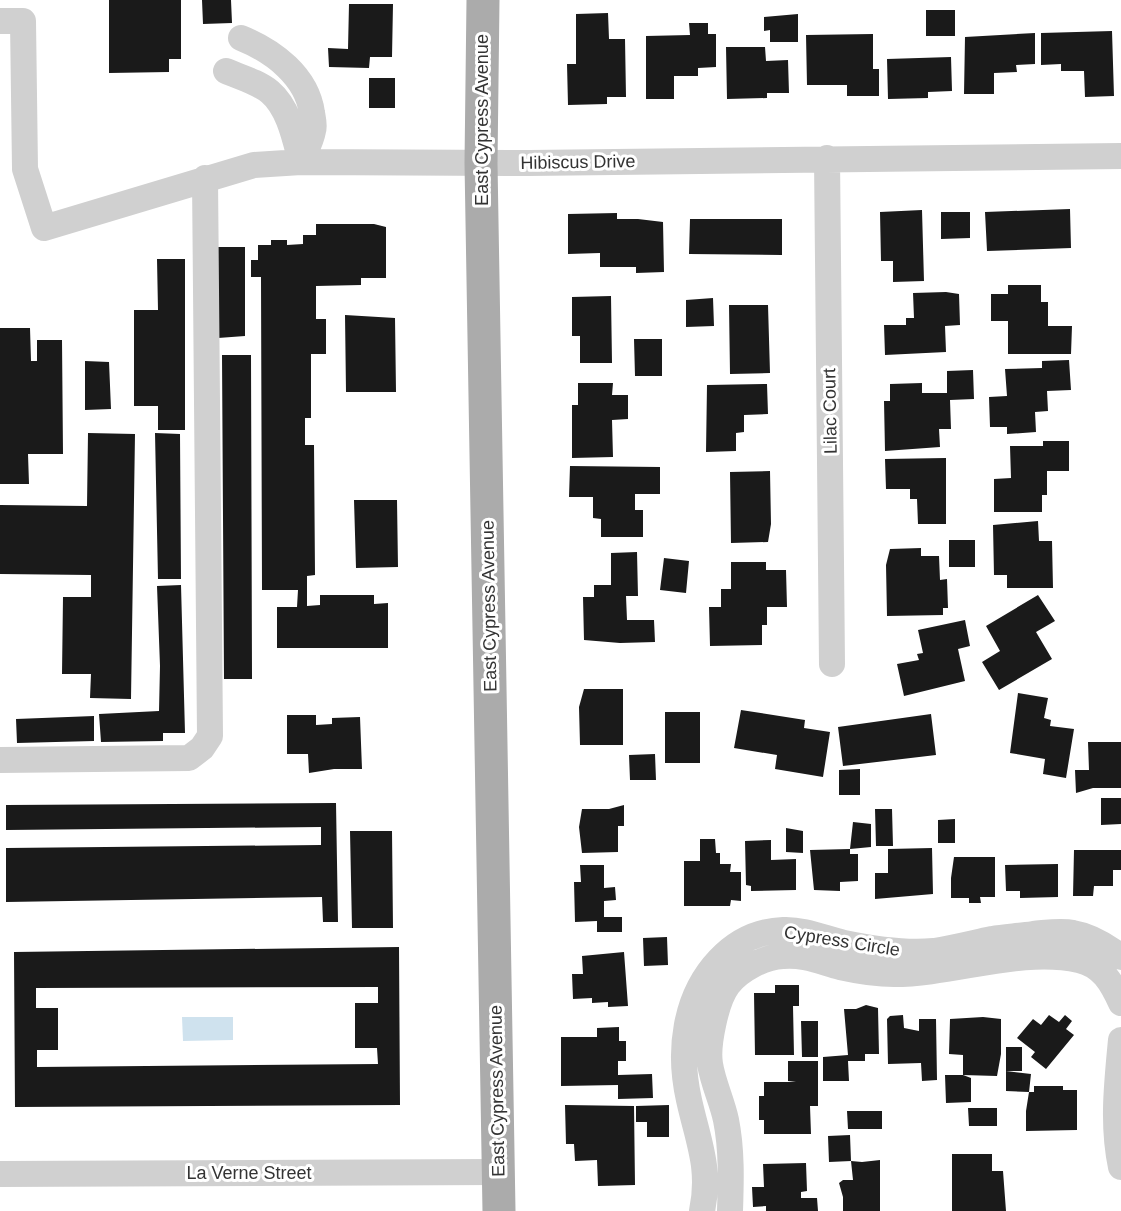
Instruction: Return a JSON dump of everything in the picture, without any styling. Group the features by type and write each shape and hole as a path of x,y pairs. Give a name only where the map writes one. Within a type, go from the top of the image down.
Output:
{"main road":[{"name":"East Cypress Avenue","path":"483,0 481,163 498,1211"}],"street":[{"name":"Hibiscus Drive","path":"0,21 24,21 25,169 44,228 254,165 301,162 481,163 1121,156"},
{"path":"241,38 259,45 284,64 302,83 311,104 314,129 301,162"},
{"path":"270,92 284,64"},
{"path":"226,71 270,92 281,106 292,130 301,162"},
{"name":"Lilac Court","path":"827,158 832,664"},
{"path":"0,760 189,758 202,748 210,735 205,178"},
{"name":"Cypress Circle","path":"702,1211 706,1168 683,1068 687,1022 692,1002 709,970 742,941 755,934 786,929 846,943 913,952 995,939 1072,932 1087,936 1121,957"},
{"name":"Cypress Circle","path":"730,1211 731,1176 726,1121 709,1054 714,1021 727,986 748,968 781,956 800,956 862,972 894,974 934,972 1029,958 1068,958 1093,965 1106,974 1121,1003"},
{"path":"1121,1040 1116,1087 1116,1127 1121,1167"},
{"name":"La Verne Street","path":"0,1174 498,1172"}],"water":[{"path":"182,1017 233,1017 233,1040 183,1041"}],"building":[{"path":"109,0 181,0 181,59 169,59 169,72 109,73"},
{"path":"202,0 231,0 232,23 203,24"},
{"path":"349,4 393,4 392,57 370,57 369,68 329,67 328,48 348,49"},
{"path":"926,10 955,10 955,36 926,36"},
{"path":"608,13 609,39 625,39 626,97 607,97 607,104 568,105 567,64 576,64 576,14"},
{"path":"798,14 798,42 770,42 770,30 764,31 764,17"},
{"path":"689,23 708,23 708,34 716,34 716,67 698,68 698,76 674,76 674,99 646,99 646,36 690,35"},
{"path":"1112,31 1114,96 1085,97 1084,71 1061,71 1061,64 1041,65 1041,33"},
{"path":"1035,33 1035,64 1016,65 1017,72 994,73 994,94 964,94 965,37"},
{"path":"873,34 873,69 879,69 879,96 847,96 847,85 807,85 806,35"},
{"path":"726,47 765,47 766,61 788,60 789,93 767,93 767,98 727,99"},
{"path":"951,57 952,91 928,92 928,98 888,99 887,59"},
{"path":"369,78 395,78 395,108 369,108"},
{"path":"1070,209 1071,248 987,251 985,212"},
{"path":"922,210 924,281 893,282 893,261 881,261 880,212"},
{"path":"941,212 970,212 970,238 941,239"},
{"path":"617,213 617,219 663,222 664,272 636,273 636,267 600,267 600,253 568,254 568,214"},
{"path":"690,219 782,219 782,255 689,254"},
{"path":"316,224 374,224 386,227 386,278 361,278 361,285 316,286 316,319 326,319 326,354 311,354 311,418 305,418 305,445 314,445 315,575 307,576 307,606 320,605 320,595 374,595 374,604 388,603 388,648 277,648 277,607 297,607 298,590 262,590 261,277 251,277 251,260 258,260 258,245 271,245 271,240 287,240 287,245 303,244 303,235 316,235"},
{"path":"217,247 245,247 245,336 218,338"},
{"path":"157,259 185,259 185,430 158,430 158,406 134,406 134,310 158,310"},
{"path":"1008,285 1041,285 1041,302 1048,302 1048,326 1072,326 1071,354 1008,354 1008,321 991,321 991,294 1008,294"},
{"path":"913,293 959,294 960,325 945,326 946,352 885,355 884,325 906,325 906,318 914,318"},
{"path":"611,296 612,363 580,363 580,336 572,336 572,297"},
{"path":"713,298 714,326 686,327 686,300"},
{"path":"729,305 768,305 770,373 730,374"},
{"path":"345,315 395,318 396,392 346,392"},
{"path":"0,328 30,328 31,361 37,361 37,340 62,340 63,454 28,454 29,484 0,484"},
{"path":"634,339 662,339 662,376 635,376"},
{"path":"222,355 251,355 252,679 224,679"},
{"path":"1069,360 1071,390 1047,391 1048,411 1035,412 1036,432 1007,434 1007,427 990,427 989,397 1007,396 1005,369 1042,368 1042,361"},
{"path":"85,361 109,362 111,409 85,410"},
{"path":"973,370 974,399 950,400 951,429 939,429 940,447 885,451 884,401 890,401 890,384 922,383 922,393 947,393 947,371"},
{"path":"578,383 613,383 612,395 628,395 628,419 612,420 613,457 572,458 572,405 578,405"},
{"path":"767,384 768,414 744,415 744,432 736,433 736,451 706,452 707,385"},
{"path":"88,433 135,434 131,699 90,698 91,674 62,674 63,597 91,597 91,575 0,574 0,505 87,506"},
{"path":"155,433 180,434 181,579 158,579"},
{"path":"1043,441 1069,441 1069,471 1047,471 1047,495 1042,495 1042,512 994,512 994,479 1011,478 1010,446 1043,446"},
{"path":"946,458 946,524 918,524 917,499 910,499 910,489 886,489 885,459"},
{"path":"570,466 660,467 660,494 635,494 635,510 643,510 643,537 601,537 601,519 593,518 593,497 569,497"},
{"path":"770,471 771,524 768,542 731,543 730,472"},
{"path":"354,500 397,500 398,567 356,568"},
{"path":"1038,521 1039,541 1052,541 1053,588 1007,588 1007,575 994,575 993,525"},
{"path":"949,540 975,540 975,567 949,567"},
{"path":"921,548 921,556 939,556 940,580 947,579 948,608 943,608 943,615 887,616 886,565 890,549"},
{"path":"637,552 638,596 626,596 627,620 654,620 655,642 620,643 584,640 583,597 594,597 594,585 611,585 611,553"},
{"path":"664,558 689,561 686,593 660,590"},
{"path":"731,562 766,562 766,570 786,570 787,607 767,607 767,625 762,625 762,645 710,646 709,607 721,607 721,589 731,589"},
{"path":"181,585 185,733 163,733 163,741 101,742 99,714 159,711 157,586"},
{"path":"1038,595 1055,621 1036,632 1052,659 999,690 982,662 1000,651 986,626"},
{"path":"965,620 970,646 958,649 965,681 904,696 897,664 919,660 917,654 923,653 918,630"},
{"path":"584,689 623,689 623,745 580,745 579,707"},
{"path":"1018,693 1048,698 1044,718 1051,720 1050,726 1074,729 1066,778 1043,774 1045,759 1010,753"},
{"path":"741,710 805,720 804,728 830,732 823,777 775,769 777,755 734,748"},
{"path":"665,712 700,712 700,763 665,763"},
{"path":"931,714 936,755 843,766 838,727"},
{"path":"287,715 316,715 316,725 332,724 332,718 360,717 362,769 334,769 309,773 308,754 287,754"},
{"path":"94,716 94,741 17,743 16,719"},
{"path":"1088,742 1121,742 1121,788 1093,788 1076,793 1075,770 1089,770"},
{"path":"655,754 656,780 630,780 629,755"},
{"path":"860,769 860,795 839,795 839,770"},
{"path":"1101,798 1121,798 1121,824 1101,825"},
{"path":"336,803 338,922 323,922 322,897 6,902 6,848 321,845 321,827 6,830 6,805"},
{"path":"624,805 624,826 618,826 618,852 582,853 579,827 582,809 609,809"},
{"path":"875,809 892,809 893,846 876,846"},
{"path":"955,819 955,843 938,843 938,820"},
{"path":"853,822 871,824 871,847 850,849"},
{"path":"786,828 803,831 803,853 786,852"},
{"path":"350,831 392,831 393,928 352,928"},
{"path":"700,839 715,839 716,853 720,853 720,864 731,864 730,872 741,872 741,901 731,900 730,906 684,906 684,861 700,861"},
{"path":"771,840 771,860 796,859 796,890 751,891 751,886 746,885 745,841"},
{"path":"932,848 933,894 875,899 875,873 888,873 888,849"},
{"path":"850,849 850,854 858,854 858,881 840,882 840,891 814,890 810,850"},
{"path":"1074,850 1121,850 1121,870 1113,870 1113,886 1094,886 1093,896 1073,896"},
{"path":"954,857 995,857 995,897 980,897 981,903 969,903 969,898 951,898"},
{"path":"1058,864 1058,897 1020,898 1020,891 1006,891 1005,865"},
{"path":"580,865 604,865 604,888 615,887 616,900 604,901 604,917 622,917 622,932 597,932 597,921 575,922 574,882 581,882"},
{"path":"667,937 668,965 644,966 643,938"},
{"path":"399,947 400,1105 15,1107 14,952","holes":["378,987 378,1003 355,1003 355,1048 377,1048 378,1064 37,1067 37,1050 58,1050 58,1008 36,1008 36,988"]},
{"path":"624,952 628,1006 608,1007 608,1002 592,1003 592,998 573,999 572,974 583,974 582,956"},
{"path":"775,985 799,985 799,1006 793,1006 794,1055 755,1055 754,993 775,993"},
{"path":"866,1005 878,1008 879,1054 865,1054 865,1061 848,1061 849,1081 823,1081 823,1057 848,1055 844,1009 856,1009"},
{"path":"903,1015 904,1028 919,1031 919,1019 936,1019 937,1080 922,1081 921,1063 888,1064 887,1019 890,1016"},
{"path":"1049,1015 1059,1022 1065,1015 1072,1021 1066,1029 1074,1035 1046,1069 1031,1057 1035,1052 1017,1038 1033,1019 1041,1025"},
{"path":"983,1017 1001,1019 1001,1054 997,1076 963,1075 963,1055 949,1054 950,1019"},
{"path":"801,1021 818,1021 818,1057 802,1057"},
{"path":"619,1027 619,1041 626,1041 626,1061 618,1061 618,1075 652,1074 653,1098 618,1099 618,1085 561,1086 561,1037 597,1037 597,1028"},
{"path":"1006,1047 1022,1047 1022,1071 1006,1071"},
{"path":"788,1061 818,1061 818,1106 810,1106 811,1134 764,1134 764,1120 759,1120 759,1096 764,1096 764,1082 796,1082 788,1081"},
{"path":"1006,1071 1031,1074 1029,1092 1006,1091"},
{"path":"945,1075 963,1075 971,1078 971,1102 946,1103"},
{"path":"1034,1086 1063,1086 1063,1090 1077,1090 1077,1130 1026,1131 1029,1092 1034,1092"},
{"path":"565,1105 634,1106 635,1185 598,1186 597,1160 575,1161 574,1144 566,1144"},
{"path":"669,1105 669,1137 647,1137 647,1122 636,1122 636,1106"},
{"path":"968,1108 997,1108 997,1126 969,1126"},
{"path":"847,1111 882,1111 882,1129 848,1129"},
{"path":"850,1135 851,1161 829,1162 828,1136"},
{"path":"952,1154 992,1154 992,1171 1003,1171 1006,1211 952,1211"},
{"path":"880,1160 880,1211 843,1211 843,1197 839,1183 843,1180 853,1180 851,1161"},
{"path":"806,1163 807,1191 801,1192 801,1198 817,1198 818,1211 766,1211 766,1206 753,1207 752,1187 764,1187 763,1164"}]}
